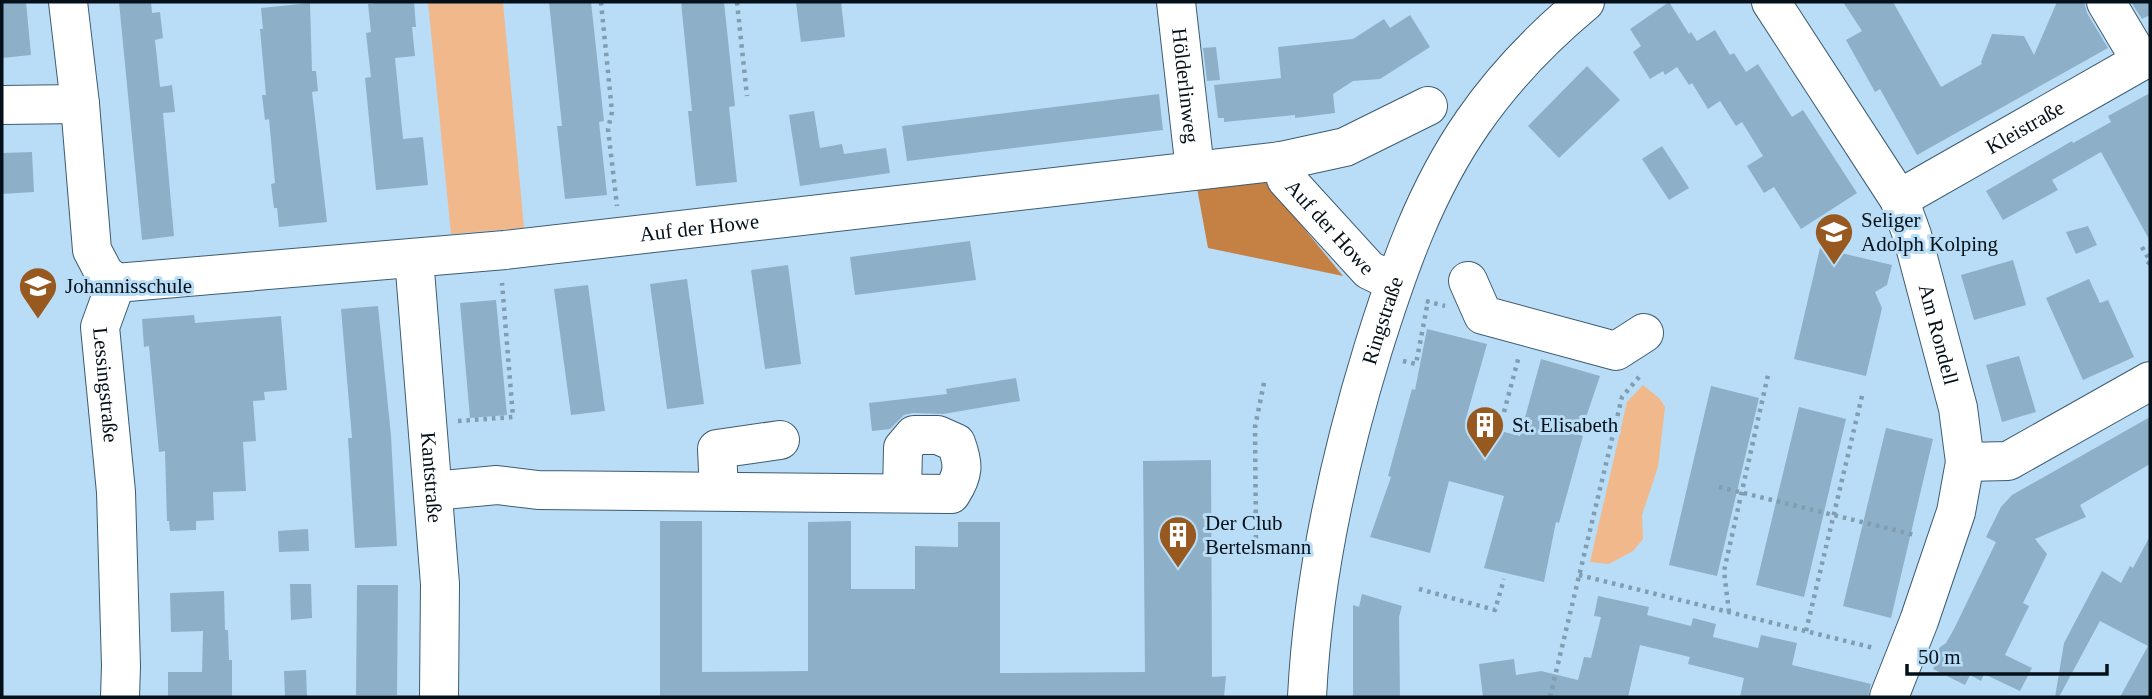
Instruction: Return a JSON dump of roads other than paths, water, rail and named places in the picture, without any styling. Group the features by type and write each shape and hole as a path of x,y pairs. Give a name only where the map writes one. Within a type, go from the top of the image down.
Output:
{"street":[{"path":"68,2 80,104 92,250 104,273 116,284"},
{"name":"Hölderlinweg","path":"1176,2 1195,170"},
{"name":"Ringstraße","path":"1307,697 1318,588 1330,511 1350,425 1393,286 1428,197 1473,121 1514,69 1585,2"},
{"name":"Am Rondell","path":"1771,2 1899,199 1912,235 1958,408 1965,462 1956,512 1889,697"},
{"path":"2106,2 2145,59"},
{"name":"Kleistraße","path":"1899,199 2145,59"},
{"path":"2,105 80,104"},
{"name":"Auf der Howe","path":"116,284 499,250 1281,161 1345,147 1428,106"},
{"name":"Auf der Howe","path":"1281,161 1286,179 1369,270 1393,286"},
{"name":"Kantstraße","path":"415,258 440,584 439,697"},
{"name":"Lessingstraße","path":"116,284 100,327 116,492 120,697"},
{"path":"1475,298 1526,327 1616,351 1645,351"},
{"path":"1965,462 2008,461 2150,381"},
{"path":"719,491 718,449 780,440"},
{"path":"433,491 497,485 538,490 902,493"}],"place":[{"name":"Seliger Adolph Kolping","path":"1834,266"},
{"name":"Johannisschule","path":"38,320"},
{"name":"St. Elisabeth","path":"1485,459"},
{"name":"Der Club Bertelsmann","path":"1178,569"}]}
